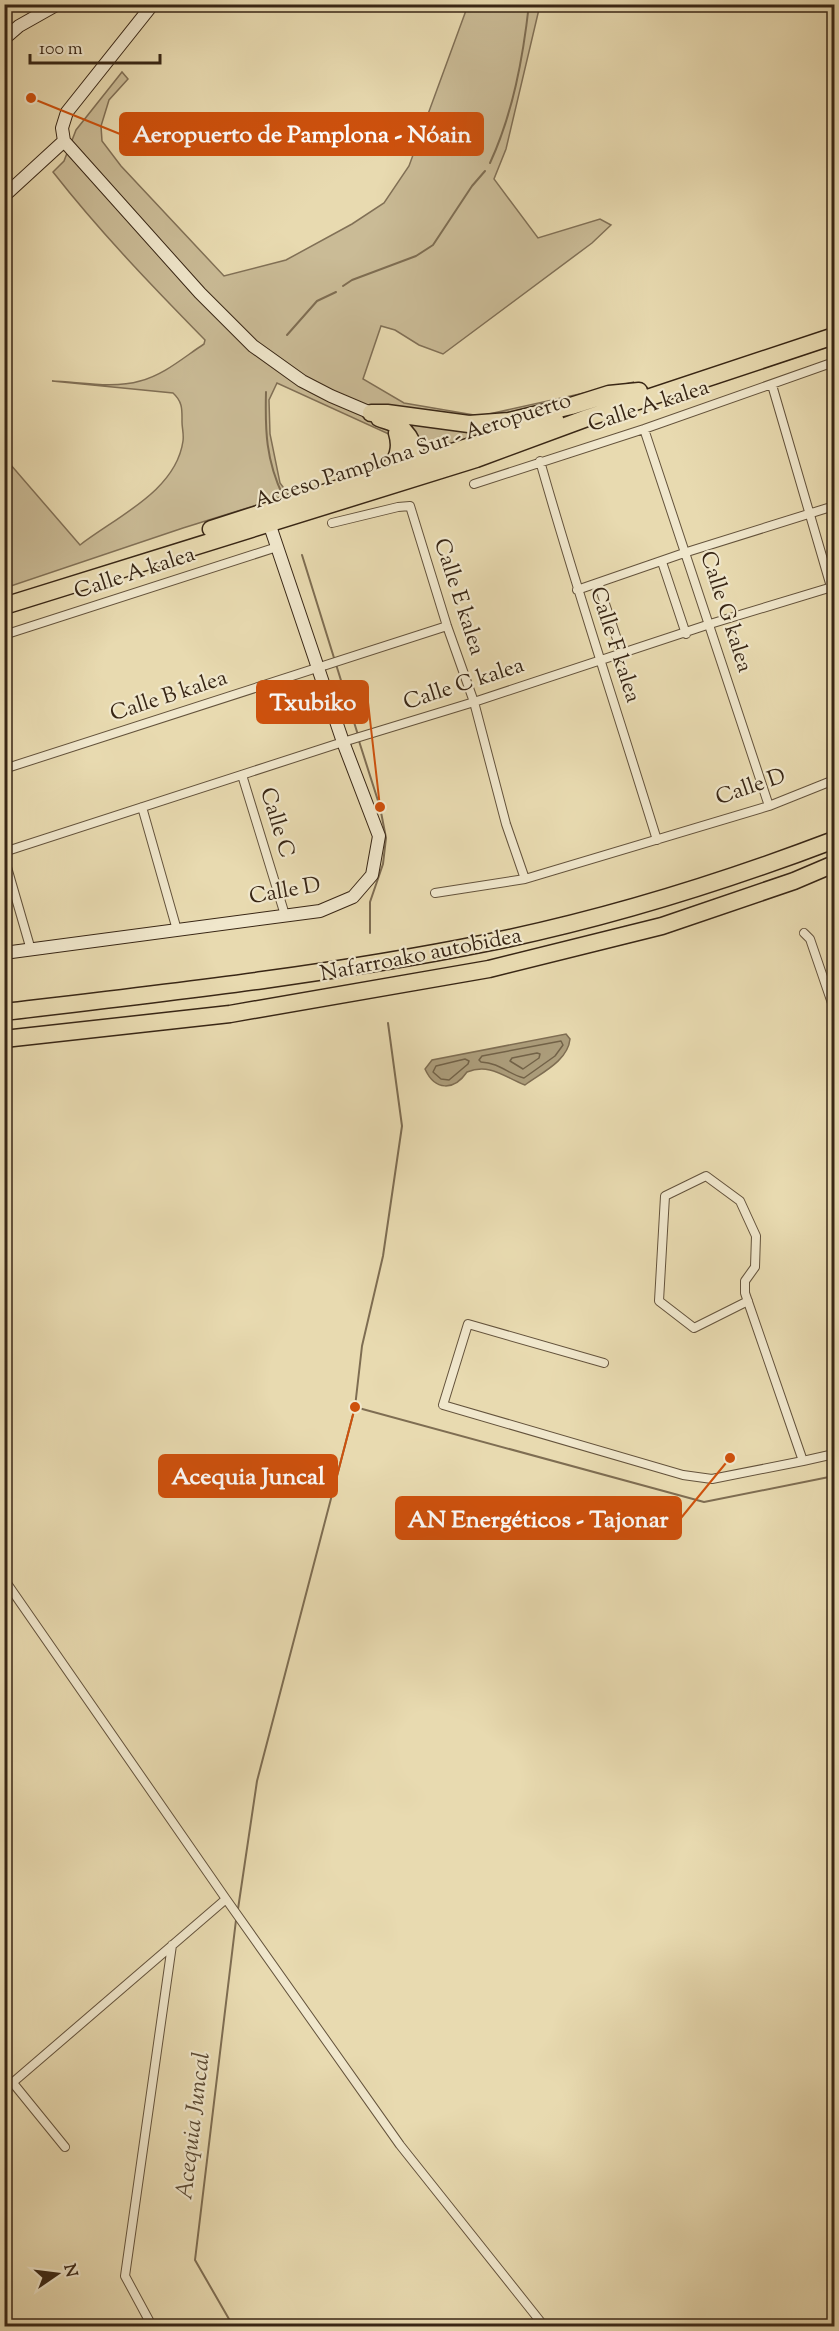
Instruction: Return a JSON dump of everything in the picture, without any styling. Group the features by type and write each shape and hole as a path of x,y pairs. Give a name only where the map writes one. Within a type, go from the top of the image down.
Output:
{"highway":[{"name":"Acceso Pamplona Sur - Aeropuerto","path":"4,597 834,329"},
{"name":"Acceso Pamplona Sur - Aeropuerto","path":"4,606 476,459 587,418 834,336"},
{"path":"377,417 387,413 469,424 509,421 609,394 639,391"},
{"path":"377,417 397,433 416,463 430,466 456,458 476,459"},
{"path":"377,417 394,423 409,437 415,449 416,463 410,473 391,479 381,489"},
{"path":"387,472 400,447 397,433"},
{"name":"Nafarroako autobidea","path":"4,1012 236,984 487,943 609,914 735,876 834,840"},
{"name":"Nafarroako autobidea","path":"4,1039 242,1012 489,969 662,926 794,882 834,864"},
{"path":"662,926 709,919 790,894 834,875"}],"street":[{"path":"4,39 19,26 58,4"},
{"path":"153,4 67,112 62,128 64,141 200,293 253,346 302,381 377,417"},
{"path":"4,196 64,141"},
{"name":"Calle A kalea","path":"474,484 644,429 834,362"},
{"path":"772,385 833,592"},
{"name":"Calle G kalea","path":"644,429 687,552 769,806"},
{"name":"Calle F kalea","path":"540,461 577,590 657,840"},
{"name":"Calle E kalea","path":"332,523 410,506 447,626 474,702 506,824 525,879"},
{"path":"577,590 687,552 834,506"},
{"name":"Calle D","path":"4,953 320,911 353,897 372,875 379,836 343,742 324,666 276,547 269,523"},
{"name":"Calle A kalea","path":"4,635 276,547"},
{"path":"662,562 686,634"},
{"path":"598,583 622,654"},
{"name":"Calle C kalea","path":"4,852 686,634 710,624 833,592"},
{"name":"Calle B kalea","path":"4,769 447,626"},
{"name":"Calle C","path":"242,775 285,915"},
{"name":"Calle D","path":"435,893 525,879 769,806 834,780"},
{"path":"142,807 177,930"},
{"path":"4,857 32,950"},
{"path":"804,933 810,939 834,1009"},
{"path":"748,1301 694,1328 660,1301 665,1196 706,1176 740,1201 756,1236 754,1267 745,1281 748,1301 803,1461"},
{"path":"604,1363 468,1324 443,1405 683,1475 712,1479 834,1454"},
{"path":"4,1579 225,1899 400,2145 544,2326"},
{"path":"4,2090 225,1899"},
{"path":"152,2326 125,2276 172,1945"},
{"path":"14,2083 65,2147"}],"shaded area":[{"path":"468,5 540,5 506,149 494,179 538,238 600,219 611,225 592,243 443,354 419,345 395,330 381,326 363,379 404,403 480,416 634,382 386,466 393,447 391,435 277,383 269,400 270,434 280,483 289,495 5,588 4,457 80,545 127,513 157,488 178,459 183,441 181,406 173,393 52,381 119,385 140,381 157,375 174,365 204,344 205,340 108,237 53,172 64,161 76,130 122,72 128,79 109,100 101,126 102,141 121,166 224,276 286,260 352,224 384,203 409,166"}],"water":[{"path":"566,1034 570,1039 564,1054 553,1066 525,1085 497,1072 483,1069 467,1072 456,1083 445,1086 434,1081 425,1069 432,1060"}],"waterway":[{"path":"490,163 505,125 516,85 529,4"},
{"path":"343,286 352,280 416,256 433,245 472,186 485,171"},
{"path":"287,335 317,301 336,292"},
{"path":"266,392 270,458 283,496"},
{"path":"302,555 358,735"},
{"path":"359,741 380,807 386,838 383,864 370,902 370,933"},
{"name":"Acequia Juncal","path":"238,1909 257,1781 355,1407 362,1346 383,1256 402,1126 388,1023"},
{"name":"Acequia Juncal","path":"355,1407 704,1502 834,1476"},
{"name":"Acequia Juncal","path":"233,2326 195,2260 236,1920"}],"place":[{"name":"Aeropuerto de Pamplona - Nóain","path":"31,98"},
{"name":"Txubiko","path":"380,807"},
{"name":"Acequia Juncal","path":"355,1407"},
{"name":"AN Energéticos - Tajonar","path":"730,1458"}]}
